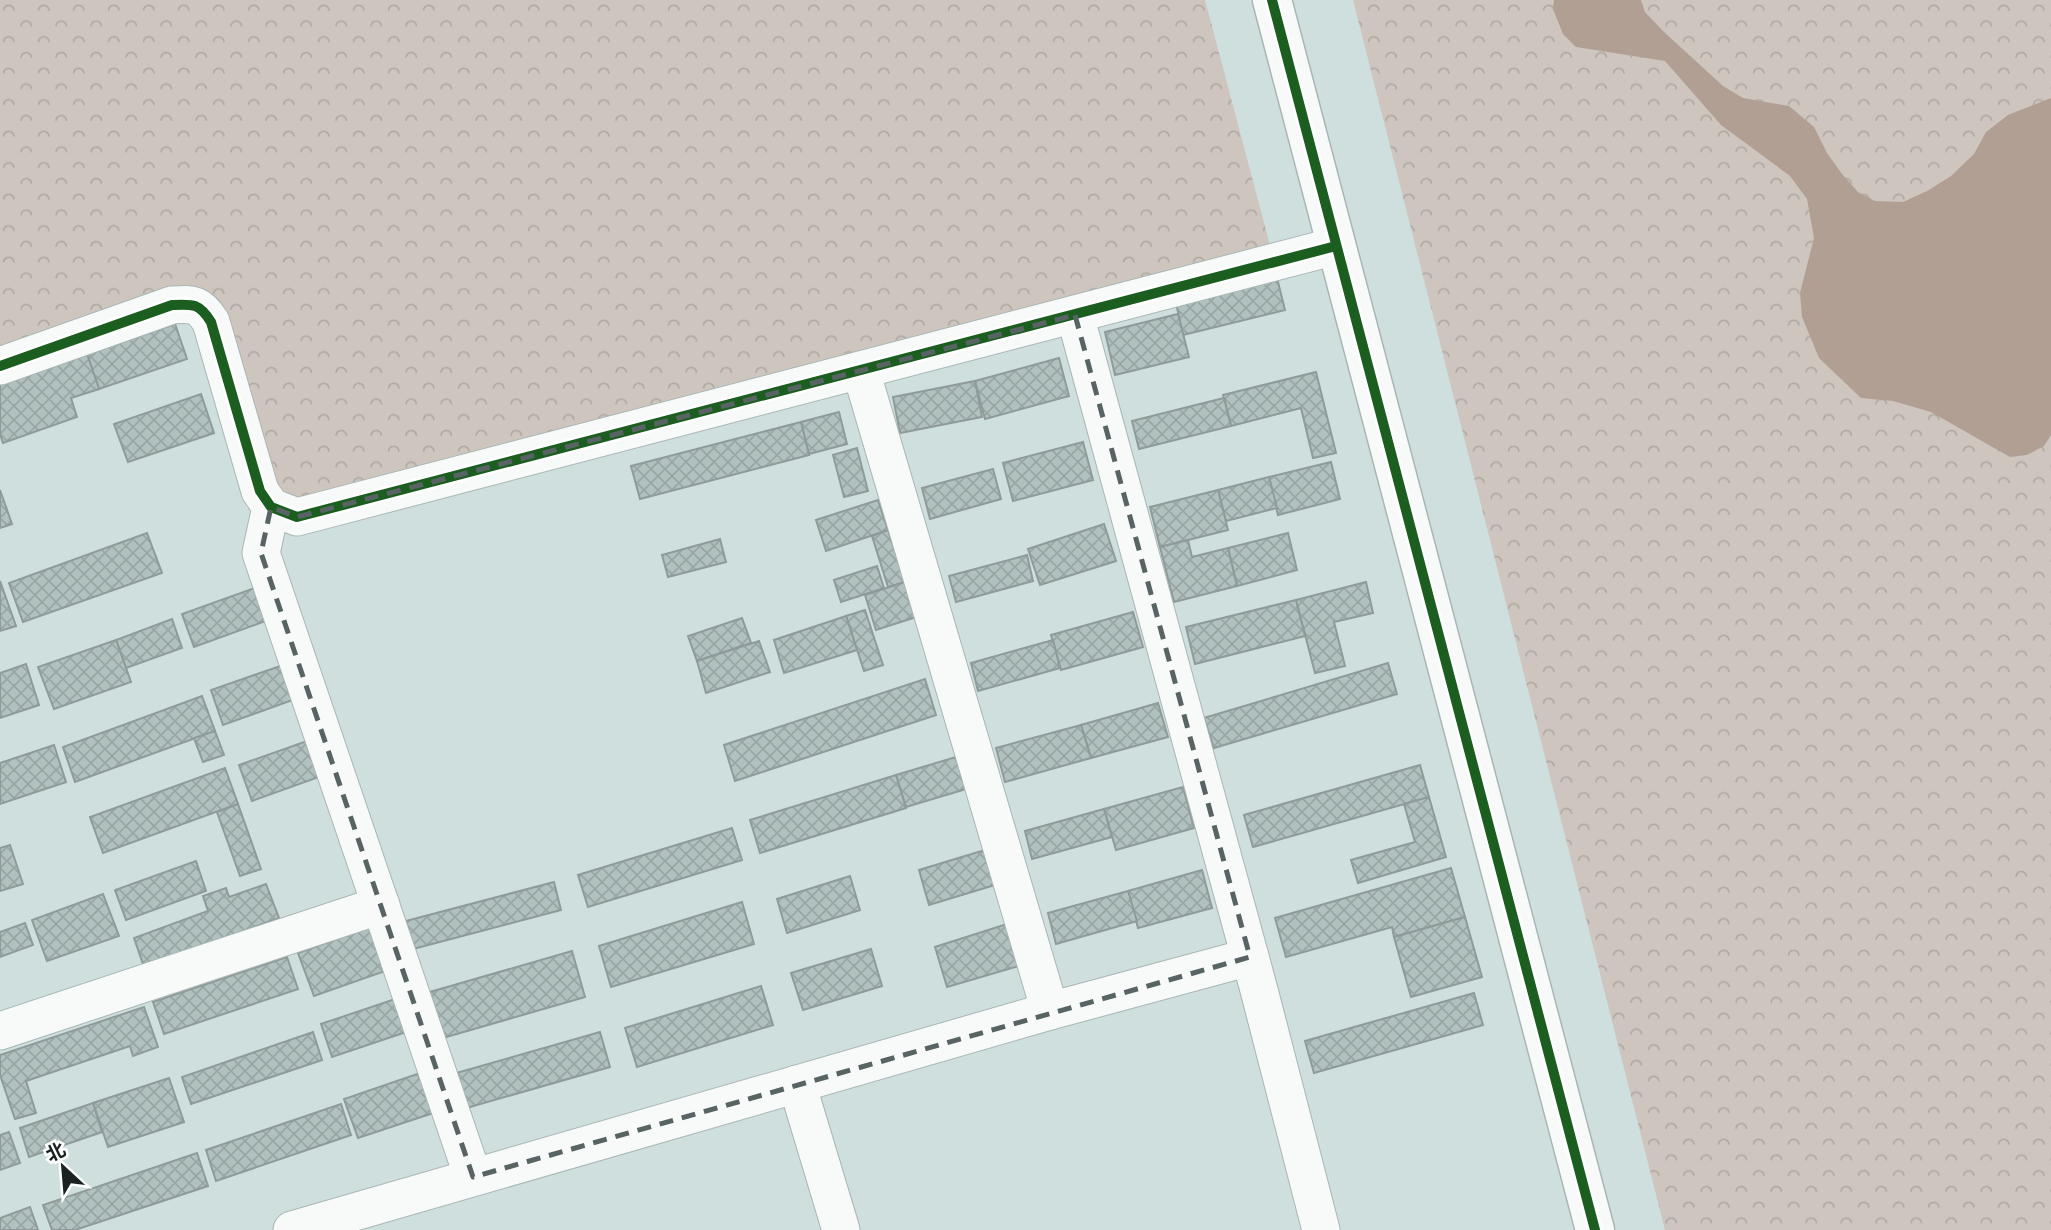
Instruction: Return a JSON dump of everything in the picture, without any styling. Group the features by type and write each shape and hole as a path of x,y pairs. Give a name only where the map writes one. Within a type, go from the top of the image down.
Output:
{"street":[{"path":"1272,0 1595,1230"},
{"path":"0,366 172,304 191,304 203,309 211,322 260,491 271,507 297,517 1336,246"},
{"path":"1075,314 1250,957 1321,1230"},
{"path":"860,370 1050,1011"},
{"path":"271,507 261,553 473,1177"},
{"path":"0,1031 381,905"},
{"path":"292,1230 1050,1011 1250,957"},
{"path":"797,1084 841,1230"}],"highlighted area":[{"path":"1075,315 1250,957 473,1177 261,553 271,507 297,517"}],"green space":[{"path":"0,0 1205,0 1271,249 311,498 292,496 274,484 212,303 0,359"},
{"path":"1353,0 2051,0 2051,1230 1665,1230"}],"shaded area":[{"path":"1554,0 1641,0 1645,12 1663,31 1723,86 1743,98 1789,106 1814,127 1827,153 1842,174 1858,192 1875,201 1903,202 1927,191 1951,176 1974,154 1986,132 2008,115 2051,98 2051,435 2044,446 2027,455 2010,457 1931,412 1893,401 1861,398 1819,358 1802,317 1800,293 1814,238 1807,199 1790,176 1721,125 1665,61 1576,47 1563,34 1553,9"}],"building":[{"path":"1277,278 1285,310 1183,335 1176,303"},
{"path":"1178,314 1189,357 1115,375 1105,332"},
{"path":"175,324 187,359 99,389 87,354"},
{"path":"87,354 99,389 71,398 77,417 3,443 0,434 0,384"},
{"path":"1059,358 1069,396 985,419 975,381"},
{"path":"1316,372 1336,453 1313,458 1301,408 1231,426 1223,395"},
{"path":"975,381 982,417 900,433 893,397"},
{"path":"201,394 214,433 128,462 114,424"},
{"path":"1224,398 1231,426 1139,449 1132,421"},
{"path":"839,412 847,444 809,454 801,422"},
{"path":"801,422 809,455 640,499 631,466"},
{"path":"1083,442 1093,480 1013,501 1003,463"},
{"path":"857,448 868,491 844,497 833,455"},
{"path":"1331,462 1340,499 1278,515 1269,477"},
{"path":"993,469 1001,499 930,519 922,488"},
{"path":"1269,477 1277,508 1226,521 1218,490"},
{"path":"0,490 12,524 0,528"},
{"path":"1218,490 1228,530 1160,547 1150,507"},
{"path":"878,500 888,530 826,551 816,520"},
{"path":"1104,524 1116,561 1040,585 1028,549"},
{"path":"888,530 905,582 888,587 872,536"},
{"path":"147,533 162,573 23,622 9,583"},
{"path":"1288,533 1297,570 1237,586 1228,548"},
{"path":"720,539 726,562 668,577 662,555"},
{"path":"1188,540 1192,557 1228,548 1237,586 1174,602 1160,547"},
{"path":"1027,555 1033,581 956,602 949,576"},
{"path":"877,566 884,588 841,602 834,580"},
{"path":"0,581 16,626 0,631"},
{"path":"905,582 916,617 876,630 865,595"},
{"path":"1366,582 1373,613 1334,622 1345,666 1315,673 1296,600"},
{"path":"263,585 274,618 194,647 182,614"},
{"path":"1296,600 1305,636 1195,664 1186,627"},
{"path":"865,610 883,665 864,671 846,616"},
{"path":"1133,612 1143,647 1061,670 1051,635"},
{"path":"846,616 857,650 784,673 774,640"},
{"path":"742,618 751,643 697,661 688,636"},
{"path":"172,619 182,648 126,668 116,640"},
{"path":"116,640 131,682 54,709 38,667"},
{"path":"1053,640 1060,668 978,691 971,663"},
{"path":"759,641 770,672 706,693 697,661"},
{"path":"289,663 301,697 223,725 211,690"},
{"path":"1388,663 1397,694 1214,748 1204,718"},
{"path":"26,664 39,705 0,718 0,673"},
{"path":"925,679 936,715 735,781 724,745"},
{"path":"202,696 215,731 75,782 63,747"},
{"path":"1158,703 1168,737 1091,758 1081,725"},
{"path":"1081,725 1091,758 1005,782 996,748"},
{"path":"215,731 224,755 203,762 194,738"},
{"path":"307,741 319,777 252,801 239,765"},
{"path":"54,745 66,782 0,804 0,763"},
{"path":"956,757 966,789 906,807 896,775"},
{"path":"1420,765 1429,797 1253,847 1244,815"},
{"path":"225,768 238,804 103,853 90,817"},
{"path":"896,775 906,808 760,853 750,820"},
{"path":"1183,787 1194,828 1116,850 1104,809"},
{"path":"1429,797 1446,857 1358,883 1351,860 1415,842 1404,804"},
{"path":"238,804 261,869 240,876 217,812"},
{"path":"1104,809 1112,837 1032,859 1025,831"},
{"path":"732,828 742,860 588,907 578,875"},
{"path":"10,845 23,884 0,891 0,848"},
{"path":"988,849 998,884 929,905 919,870"},
{"path":"196,861 206,891 126,920 115,890"},
{"path":"1451,868 1465,917 1394,937 1392,927 1286,957 1275,918"},
{"path":"1202,870 1212,908 1138,928 1128,891"},
{"path":"850,876 860,910 787,933 777,899"},
{"path":"554,882 561,910 413,949 406,921"},
{"path":"266,884 279,918 144,967 134,938 208,911 203,896 226,888 229,897"},
{"path":"1128,891 1137,921 1056,944 1048,913"},
{"path":"103,894 119,936 47,961 32,920"},
{"path":"742,902 754,944 611,987 599,946"},
{"path":"1465,917 1482,977 1411,997 1394,937"},
{"path":"25,923 33,945 0,957 0,932"},
{"path":"1010,923 1022,965 947,987 935,947"},
{"path":"372,926 388,970 314,996 298,953"},
{"path":"871,949 882,986 803,1010 791,973"},
{"path":"572,951 585,997 436,1040 423,994"},
{"path":"287,957 298,989 164,1034 153,1002"},
{"path":"761,986 773,1025 637,1067 625,1028"},
{"path":"1474,993 1483,1025 1314,1073 1305,1041"},
{"path":"401,997 412,1030 332,1057 321,1024"},
{"path":"144,1007 158,1047 133,1056 130,1046 26,1081 36,1113 15,1119 0,1075 0,1055"},
{"path":"313,1032 322,1060 191,1104 182,1077"},
{"path":"600,1032 610,1067 463,1109 453,1074"},
{"path":"423,1072 436,1112 358,1138 344,1099"},
{"path":"169,1078 184,1122 108,1147 93,1103"},
{"path":"93,1103 102,1132 29,1157 20,1128"},
{"path":"341,1104 351,1135 216,1181 206,1150"},
{"path":"9,1132 20,1163 0,1170 0,1135"},
{"path":"197,1153 208,1186 75,1230 52,1230 43,1205"},
{"path":"30,1207 38,1230 0,1230 0,1218"}],"cycle path":[{"path":"1272,0 1595,1230"},
{"path":"0,366 172,305 199,308 211,322 260,491 271,507 297,517 1336,246"}]}
